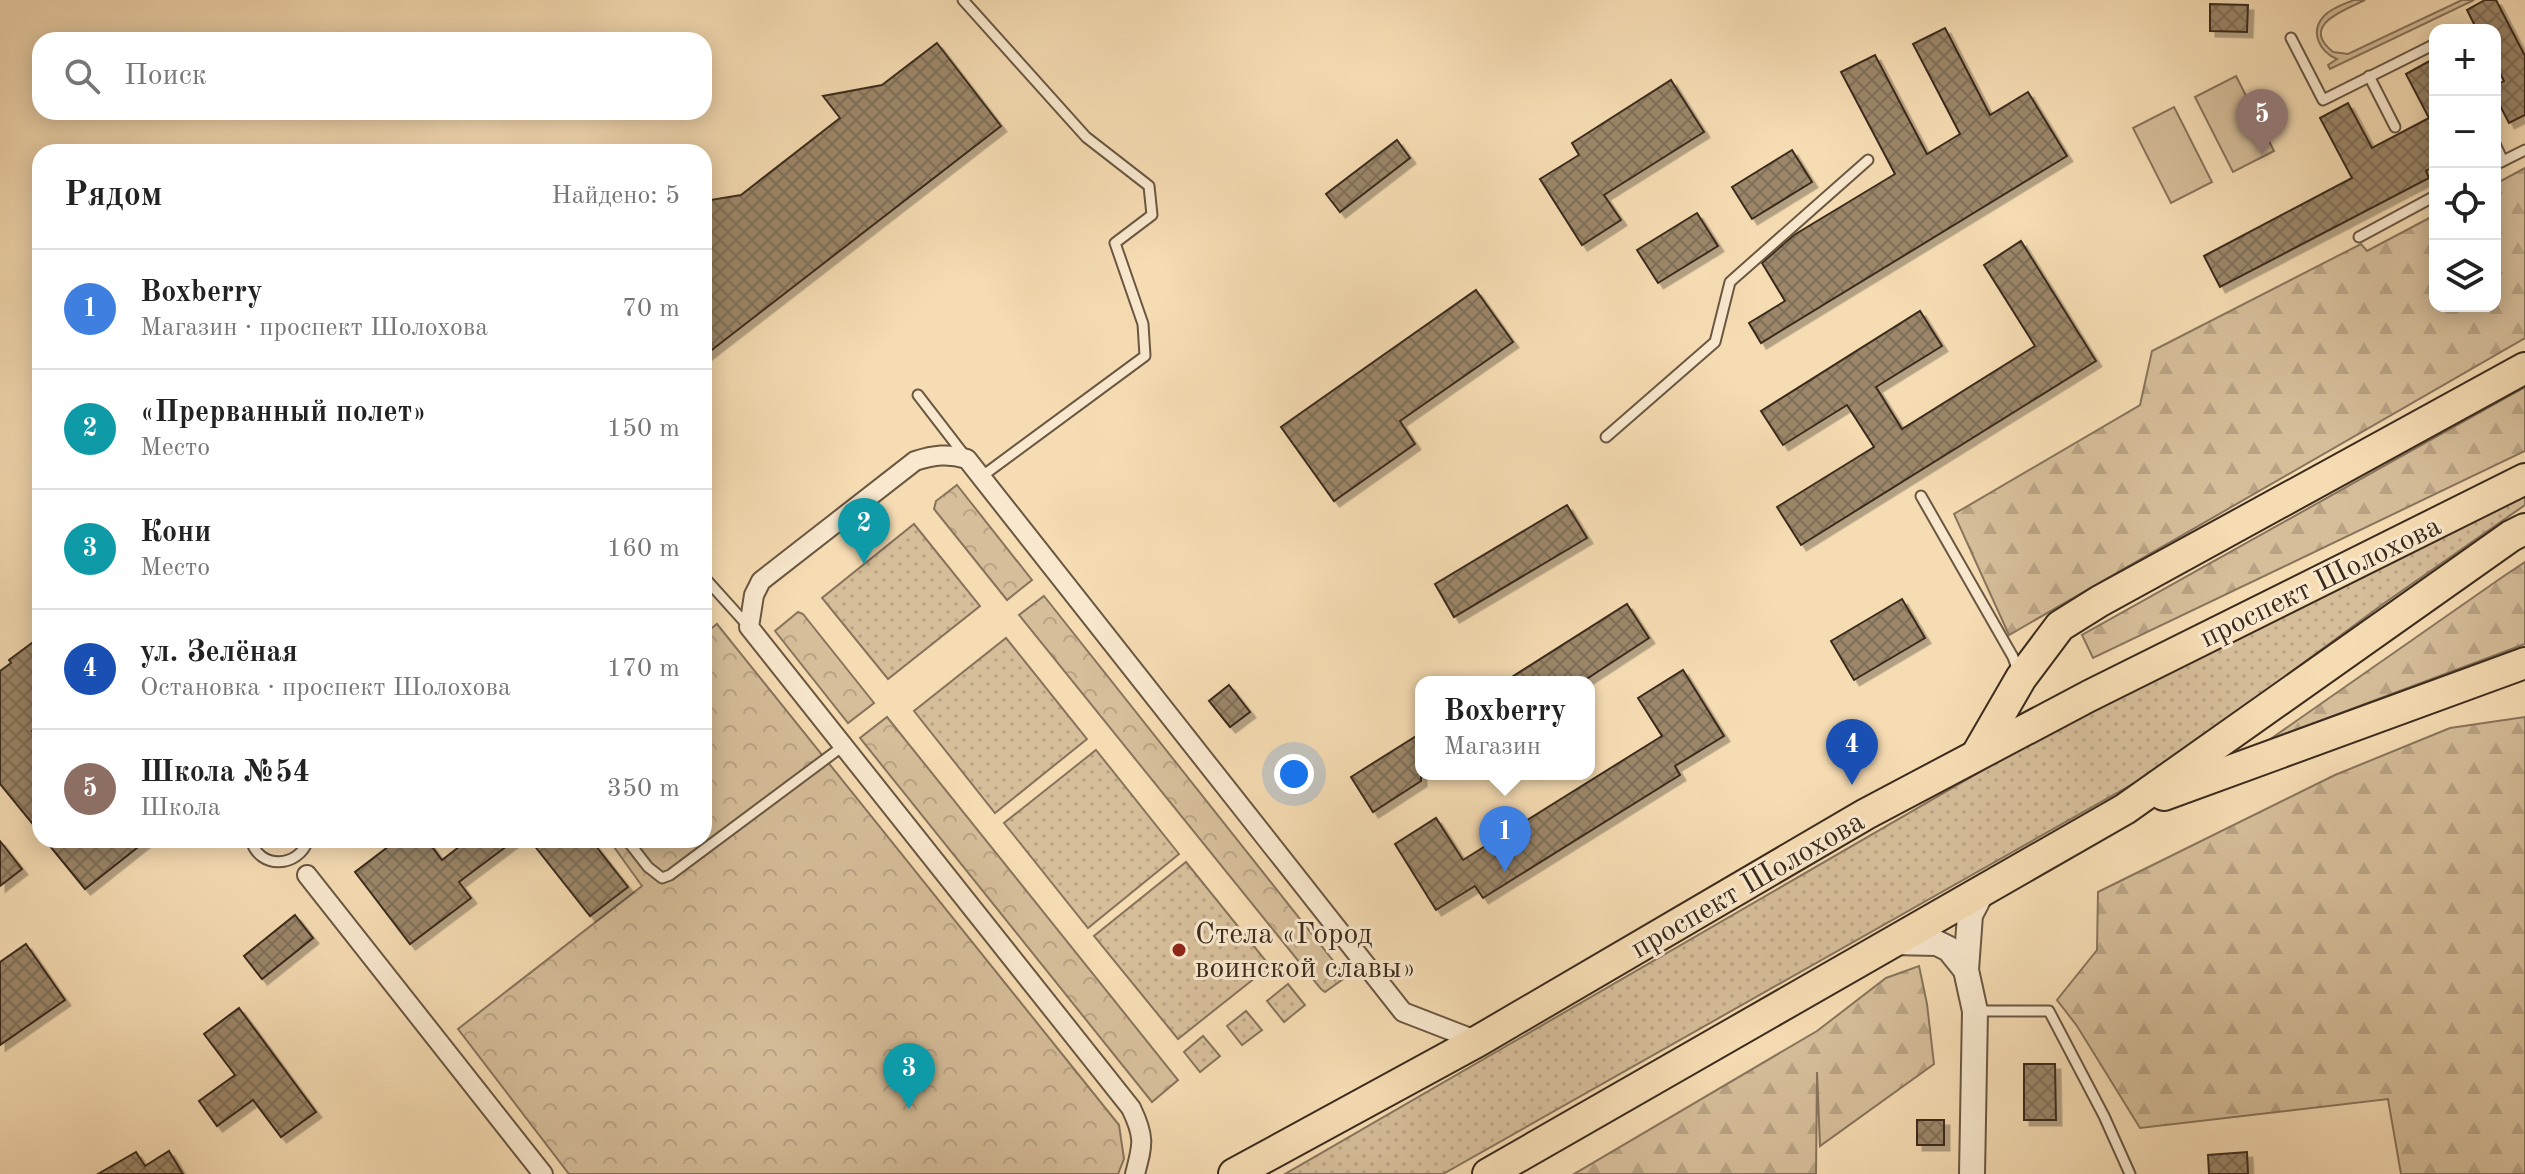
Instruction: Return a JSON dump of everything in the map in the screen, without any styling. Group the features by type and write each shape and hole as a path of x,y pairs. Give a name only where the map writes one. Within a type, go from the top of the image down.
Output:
{"main road":[{"path":"1976,756 2021,678 2060,626 2100,601 2525,368"},
{"name":"проспект Шолохова","path":"1234,1174 1478,1041 1827,835 2089,696 2525,479"},
{"name":"проспект Шолохова","path":"1488,1174 2125,809 2525,529"},
{"path":"2125,809 2525,663"}],"street":[{"path":"1135,1174 1142,1147 1140,1128 1131,1108 749,627 754,595 761,581 915,461 932,455 951,454 967,459 1403,1012 1478,1041"},
{"path":"307,875 543,1174"},
{"path":"1972,1174 1975,1011 1966,970 1970,915 1983,890"},
{"path":"1891,942 1937,943 1949,949 1966,970"}],"lane":[{"path":"963,0 1086,137 1149,186 1152,215 1115,243 1143,324 1145,356 981,477"},
{"path":"2291,38 2323,100 2429,47"},
{"path":"2369,76 2395,127"},
{"path":"2501,162 2525,150"},
{"path":"1606,437 1715,342 1730,282 1868,160"},
{"path":"2359,237 2429,199"},
{"path":"918,395 967,459"},
{"path":"1921,496 2013,657 2021,678"},
{"path":"712,586 749,627"},
{"path":"712,844 843,746"},
{"path":"254,848 262,858 277,863 294,859 305,848"},
{"path":"633,848 648,867 662,878 706,848"},
{"path":"294,859 307,875"},
{"path":"1975,1011 2049,1011 2104,1116 2130,1174"}],"green space":[{"path":"2354,0 2365,0 2337,14 2323,26 2321,34 2324,42 2333,52 2348,54 2462,0 2474,0 2330,69 2328,65 2337,59 2321,47 2317,28 2327,13"},
{"path":"2236,76 2274,151 2233,172 2195,97"},
{"path":"2174,107 2212,182 2171,203 2133,128"},
{"path":"2525,168 2525,338 2009,635 1954,514 2140,405 2152,351 2361,244 2367,251 2429,218 2429,312 2501,312 2501,181"},
{"path":"2525,387 2525,451 2093,658 2082,635"},
{"path":"957,485 1032,580 1007,600 934,509 936,501"},
{"path":"2525,494 2525,505 2383,604 2161,768 1443,1174 1285,1174 2189,651"},
{"path":"914,524 980,606 888,679 822,598"},
{"path":"2525,562 2525,644 2269,740 2501,578"},
{"path":"1044,596 1346,977 1325,992 1321,989 1019,615"},
{"path":"798,612 803,614 874,703 848,723 775,631"},
{"path":"717,624 1119,1125 1124,1159 1118,1174 569,1174 458,1029 642,886 615,848 712,848 712,628"},
{"path":"1006,638 1087,739 995,813 914,711"},
{"path":"887,717 1178,1080 1152,1102 860,738"},
{"path":"2525,717 2525,1174 2401,1174 2388,1099 2140,1128 2077,1026 2057,1000 2097,950 2098,892 2335,775 2450,728"},
{"path":"1096,750 1179,854 1088,928 1004,823"},
{"path":"1186,862 1270,966 1178,1039 1094,936"},
{"path":"1919,966 1934,1064 1820,1146 1817,1072 1816,1174 1574,1174 1817,1031 1886,978"},
{"path":"1288,984 1305,1005 1284,1022 1267,1001"},
{"path":"1246,1011 1262,1030 1242,1045 1227,1026"},
{"path":"1203,1036 1220,1056 1200,1072 1184,1052"}],"building":[{"path":"2485,0 2496,0 2525,56 2525,115 2509,123 2501,108 2501,83 2504,81 2501,75 2501,24 2474,24 2467,10"},
{"path":"2210,4 2248,5 2247,32 2210,31"},
{"path":"1945,28 1990,115 2028,92 2067,156 1761,343 1749,323 1785,301 1762,263 1794,235 1895,174 1841,72 1875,55 1927,154 1960,134 1913,44"},
{"path":"937,43 1001,126 712,350 712,200 741,195 840,118 823,96 882,85"},
{"path":"2429,61 2429,118 2406,74"},
{"path":"1671,80 1704,132 1604,195 1621,220 1582,245 1540,179 1579,155 1572,143"},
{"path":"2348,103 2372,148 2429,118 2429,169 2426,171 2429,178 2220,287 2204,256 2352,178 2320,118"},
{"path":"1397,140 1410,158 1340,212 1326,194"},
{"path":"1792,150 1812,182 1752,219 1732,187"},
{"path":"1697,213 1718,246 1658,283 1637,250"},
{"path":"2021,241 2096,361 1801,545 1777,507 1874,447 1847,405 1783,445 1761,411 1920,311 1942,346 1876,387 1902,429 2035,346 1984,265"},
{"path":"1476,290 1513,342 1400,421 1415,444 1334,501 1281,427"},
{"path":"1567,505 1587,538 1454,617 1435,584"},
{"path":"1902,599 1925,638 1854,680 1831,641"},
{"path":"1627,604 1649,638 1591,676 1513,676"},
{"path":"32,643 32,823 0,784 0,671 11,663 9,660"},
{"path":"1683,670 1724,736 1675,766 1680,775 1483,898 1475,886 1436,910 1395,844 1436,818 1463,860 1662,736 1638,698"},
{"path":"1229,685 1250,712 1230,727 1209,701"},
{"path":"1415,737 1415,780 1421,781 1373,812 1351,777"},
{"path":"0,841 22,869 0,886"},
{"path":"52,848 137,848 85,889"},
{"path":"386,848 433,848 442,860 458,848 504,848 459,882 471,898 410,944 355,872"},
{"path":"536,848 597,848 628,887 590,916"},
{"path":"295,915 313,938 262,979 244,956"},
{"path":"26,944 65,1000 0,1045 0,962"},
{"path":"239,1008 316,1112 281,1137 253,1100 217,1126 199,1101 235,1075 204,1034"},
{"path":"2024,1064 2055,1064 2056,1120 2024,1120"},
{"path":"1917,1120 1944,1120 1944,1145 1917,1145"},
{"path":"169,1151 183,1174 98,1174 136,1152 145,1166"},
{"path":"2247,1152 2248,1174 2209,1174 2208,1155"}],"place":[{"name":"Школа №54","path":"2262,155"},
{"name":"«Пpepвaнный пoлeт»","path":"864,564"},
{"name":"ул. Зелёная","path":"1852,785"},
{"name":"Boxberry","path":"1505,872"},
{"name":"Стела «Город воинской славы»","path":"1179,950"},
{"name":"Кони","path":"909,1109"}]}
